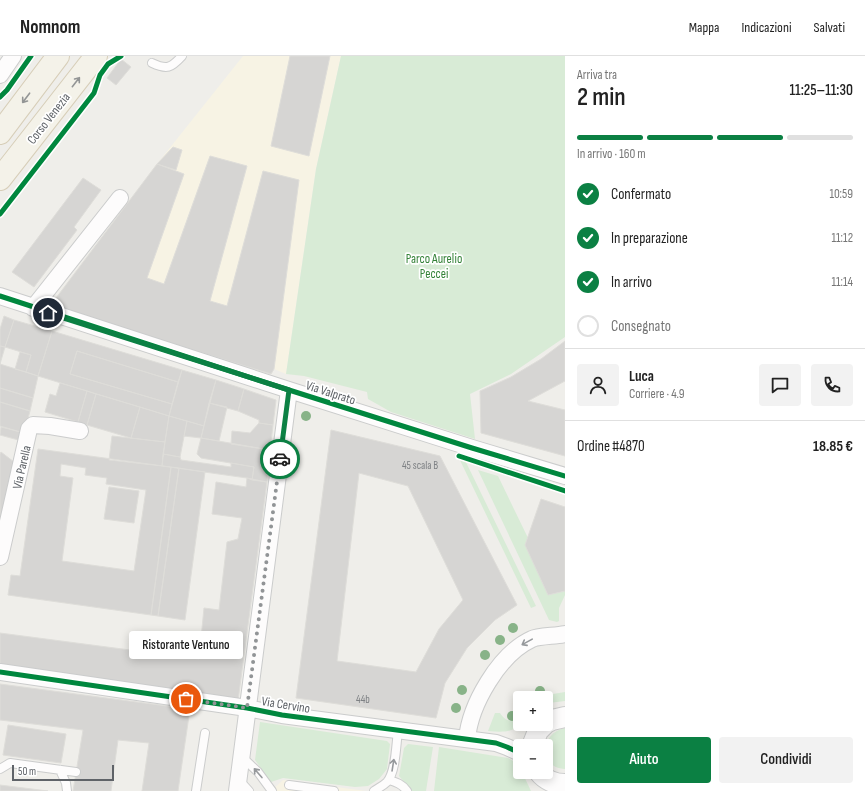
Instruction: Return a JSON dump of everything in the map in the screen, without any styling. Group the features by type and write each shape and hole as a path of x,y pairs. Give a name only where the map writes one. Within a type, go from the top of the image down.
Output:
{"main road":[{"path":"0,133 58,56"},
{"name":"Corso Venezia","path":"0,179 96,56"}],"street":[{"path":"0,75 13,56"},
{"path":"33,308 120,198"},
{"name":"Via Valprato","path":"0,296 33,308 289,390 565,476"},
{"path":"242,788 242,757 247,708 289,390"},
{"name":"Via Parella","path":"0,557 29,429 33,425 39,425 80,431"},
{"path":"467,739 468,727 476,706 489,680 502,662 522,644 533,638 554,637 565,634"},
{"name":"Via Cervino","path":"0,672 247,708 282,715 496,743 513,750"},
{"path":"535,739 538,731 556,720"},
{"path":"541,779 565,784"}],"lane":[{"path":"152,63 159,67 168,68 175,64 182,56"},
{"path":"374,791 386,783 393,768 398,731"},
{"path":"196,791 204,733"},
{"path":"242,757 258,772 272,791"},
{"path":"0,769 10,763 76,772"},
{"path":"60,770 66,783 67,791"},
{"path":"388,780 397,782 407,791"},
{"path":"289,785 334,791"}],"shaded area":[{"path":"243,56 341,56 316,169 286,374 274,369 271,374 50,306 157,164"},
{"path":"283,780 366,791 271,791"}],"green space":[{"name":"Parco Aurelio Peccei","path":"341,56 565,56 565,337 511,374 470,394 475,439 391,412 368,399 367,392 304,376 286,374 316,169"},
{"path":"457,454 462,454 536,606 531,608"},
{"path":"478,470 498,476 528,538 526,545 548,595 565,591 565,595 559,608 559,621 549,620"},
{"path":"565,692 565,701 553,702 553,694"},
{"path":"495,713 500,713 506,719 513,721 513,729 502,732 488,731"},
{"path":"260,722 387,741 390,744 387,769 379,779 368,786 355,787 283,778 271,782 255,760"},
{"path":"565,728 565,769 553,765 553,739 549,739 556,731"},
{"path":"408,744 433,747 426,791 412,791 399,776 404,748"},
{"path":"439,747 508,758 513,761 513,779 525,779 531,791 434,791"}],"building":[{"path":"290,56 330,56 309,156 271,146"},
{"path":"121,59 131,67 116,85 107,78"},
{"path":"173,147 182,150 176,170 157,164"},
{"path":"210,156 247,166 210,301 227,306 263,171 299,180 274,369 271,374 50,306 157,164 184,174 147,278 164,284"},
{"path":"83,178 101,190 74,227 77,230 34,287 12,272"},
{"path":"4,316 14,320 5,347 0,346 0,329"},
{"path":"14,320 52,331 38,376 26,372 31,355 5,347"},
{"path":"52,331 182,370 178,382 77,351 70,374 172,404 169,416 38,376"},
{"path":"565,341 565,381 528,401 565,410 565,456 481,433 480,391 511,377 541,359"},
{"path":"0,346 5,347 0,364"},
{"path":"77,351 178,382 172,404 70,374"},
{"path":"20,352 31,355 26,372 15,369"},
{"path":"0,364 38,376 33,398 0,388"},
{"path":"182,370 216,380 204,426 169,416"},
{"path":"216,380 244,389 238,411 209,403"},
{"path":"60,383 87,391 78,422 45,412 50,394 56,396"},
{"path":"0,388 33,398 30,411 0,402"},
{"path":"244,389 276,400 273,425 259,423 259,420 238,411"},
{"path":"87,391 96,394 87,425 78,422"},
{"path":"96,394 140,407 131,438 87,425"},
{"path":"0,402 30,411 24,433 0,426"},
{"path":"209,403 227,407 219,441 201,438"},
{"path":"140,407 169,416 165,442 131,438"},
{"path":"169,416 187,421 180,457 163,454"},
{"path":"187,421 204,426 201,438 184,436"},
{"path":"259,423 273,425 270,450 231,444 232,431 250,433"},
{"path":"1,427 24,433 22,441 0,435"},
{"path":"331,430 440,456 517,605 495,620 467,648 445,683 436,718 296,698","holes":["359,473 408,486 463,600 439,629 416,672 337,661"]},
{"path":"112,436 165,442 162,466 109,460"},
{"path":"201,438 270,450 267,482 252,480 254,467 201,458 197,454"},
{"path":"38,449 171,467 151,615 8,595 11,575 20,576","holes":["61,464 86,468 85,475 107,478 106,484 146,490 134,571 62,561 73,478 60,476"]},
{"path":"1,452 18,465 0,546 0,454"},
{"path":"163,454 180,457 181,460 231,467 231,463 254,467 252,480 247,478 162,466"},
{"path":"171,467 179,468 158,616 151,615"},
{"path":"179,468 205,472 185,620 158,616"},
{"path":"247,478 267,482 238,701 0,665 0,633 199,659 204,608 219,610 227,542 238,539 242,518 212,514 216,482 246,487"},
{"path":"109,487 139,491 134,523 104,519"},
{"path":"541,499 565,507 565,591 548,595 525,545"},
{"path":"0,684 190,709 178,791 142,791 149,743 118,740 111,791 73,791 83,730 0,720"},
{"path":"8,725 66,734 61,763 3,755"},
{"path":"0,785 48,791 0,791"}],"cycle path":[{"path":"0,97 7,90 31,56"},
{"path":"0,214 94,93 100,75 108,64 121,56"},
{"path":"0,296 289,390 565,476"},
{"path":"459,456 565,491"},
{"path":"0,672 247,708 282,715 496,743 513,750"}],"way so far":[{"path":"186,699 247,708 280,459"}],"place":[{"name":"Ristorante Ventuno","path":"186,699"}],"route":[{"path":"48,313 289,390 280,459"}]}
